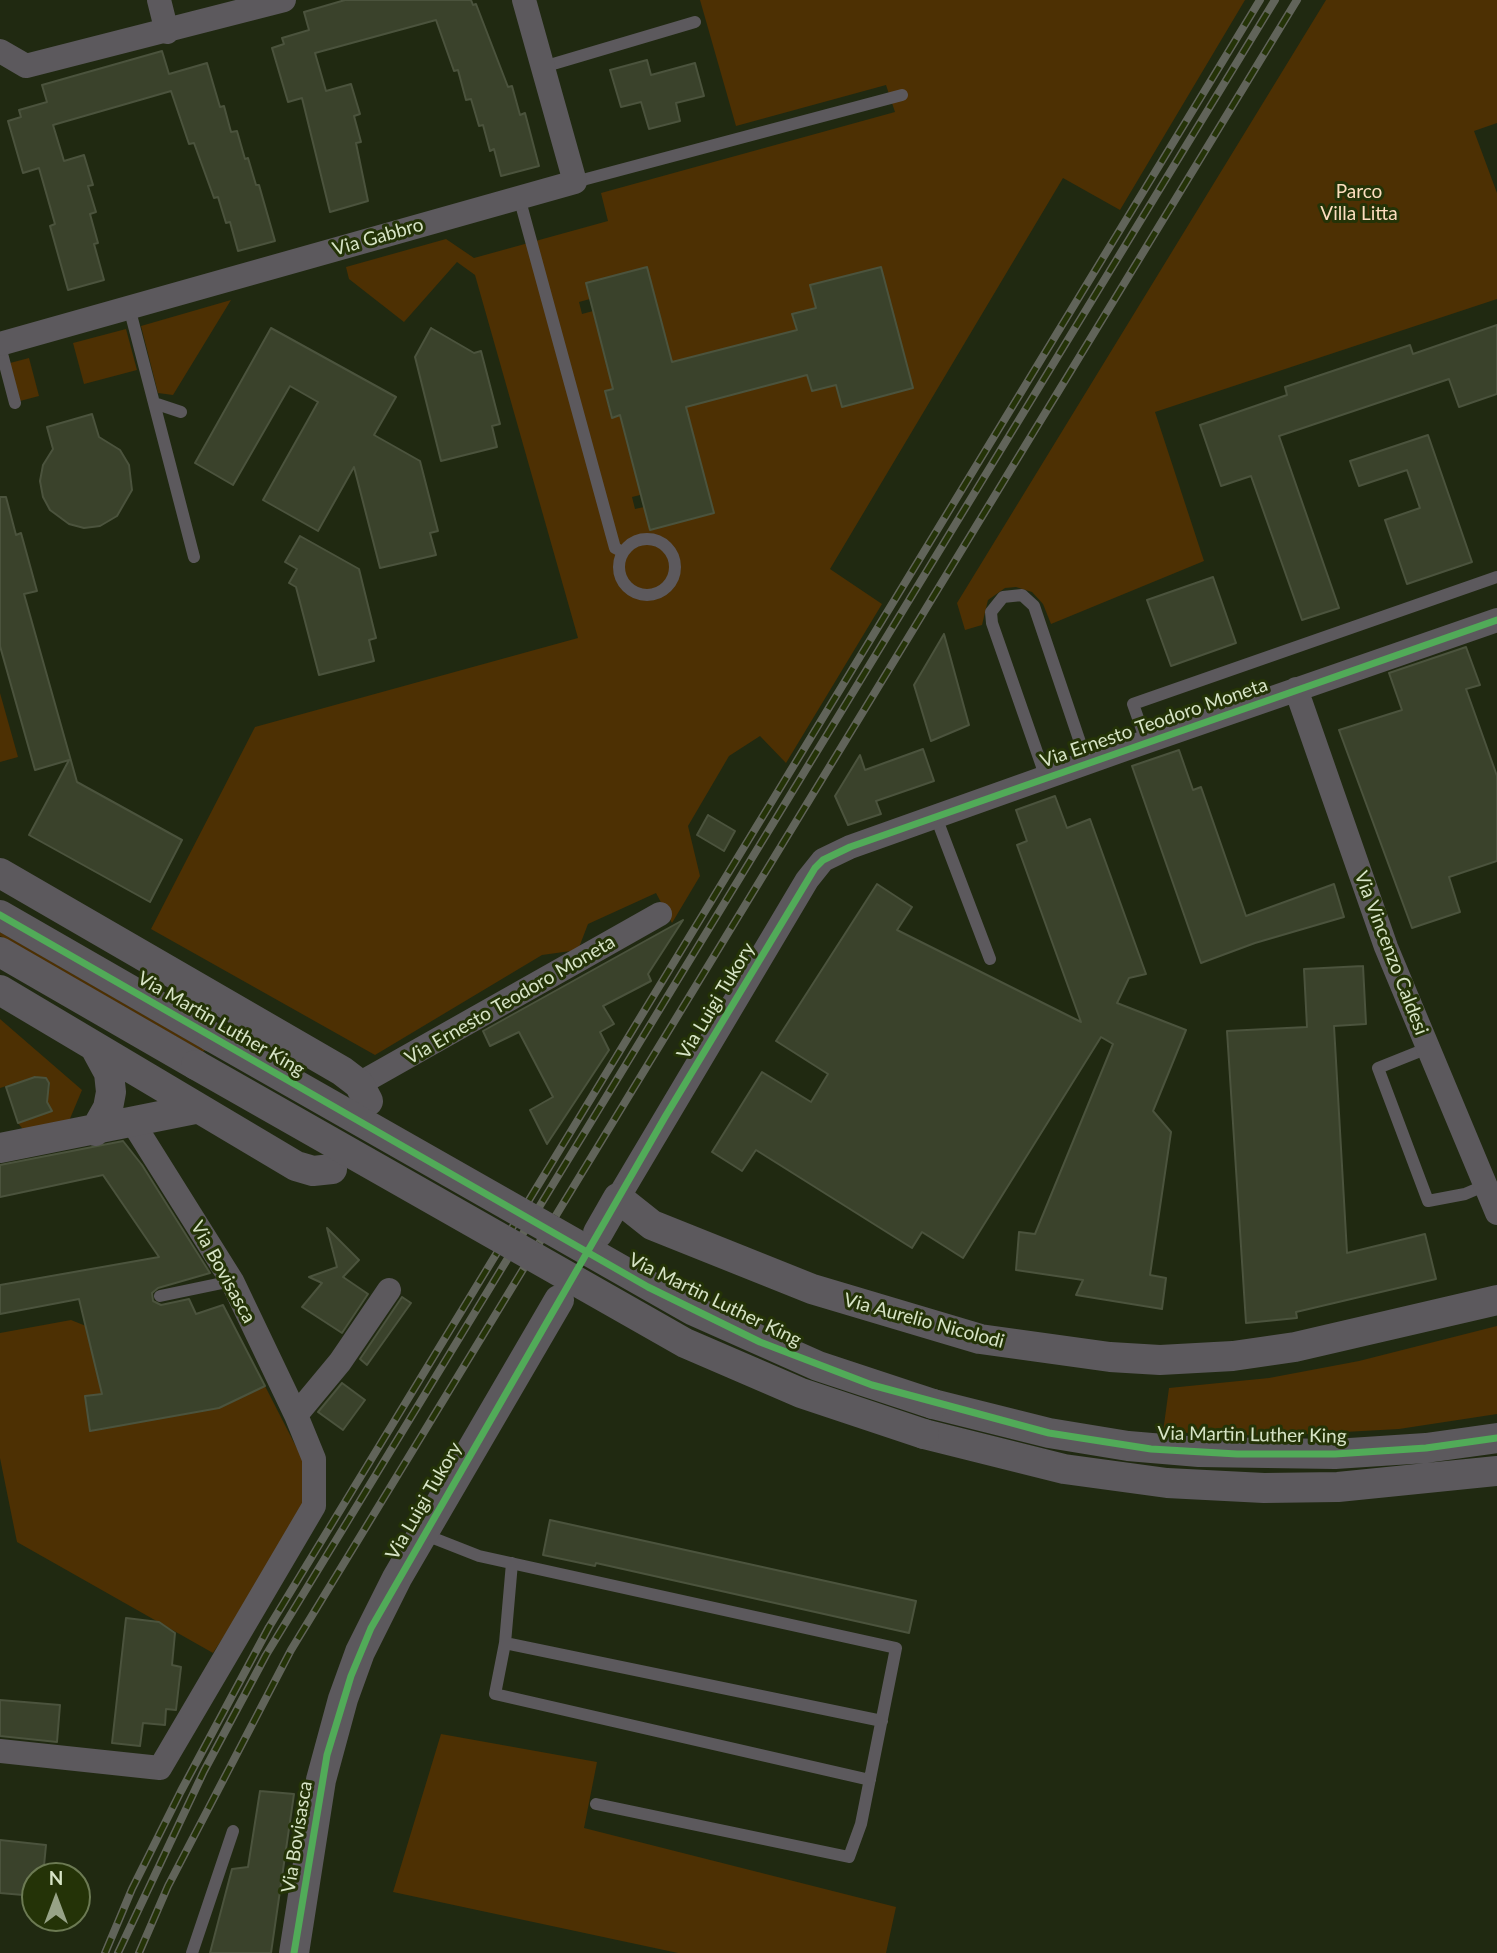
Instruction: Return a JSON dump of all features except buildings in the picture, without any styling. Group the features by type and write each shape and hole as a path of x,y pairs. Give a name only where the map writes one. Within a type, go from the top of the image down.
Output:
{"street":[{"path":"159,0 167,32"},
{"path":"0,51 26,66 284,0"},
{"path":"524,0 575,182"},
{"name":"Via Gabbro","path":"0,345 575,182"},
{"name":"Via Ernesto Teodoro Moneta","path":"823,860 850,847 1146,741 1497,620"},
{"name":"Via Vincenzo Caldesi","path":"1296,689 1386,947 1497,1213"},
{"name":"Via Luigi Tukory","path":"598,1233 807,880 823,860"},
{"name":"Via Ernesto Teodoro Moneta","path":"0,873 342,1070 364,1093 660,914"},
{"name":"Via Martin Luther King","path":"0,915 692,1310 807,1362 933,1404 1049,1433 1128,1446 1199,1452 1335,1454 1426,1448 1497,1438"},
{"path":"0,952 685,1343 800,1393 924,1434 1064,1469 1167,1483 1264,1488 1338,1487 1497,1471"},
{"path":"0,990 195,1109 296,1166 313,1171 332,1169"},
{"path":"95,1131 108,1108 111,1091 109,1073 96,1049"},
{"path":"0,1148 195,1109"},
{"name":"Via Bovisasca","path":"0,1751 160,1769 314,1506 314,1459 296,1415 232,1281 134,1123"},
{"name":"Via Aurelio Nicolodi","path":"618,1198 652,1225 812,1289 980,1339 1057,1352 1160,1360 1233,1356 1295,1347 1497,1300"},
{"path":"296,1415 340,1362 389,1290"},
{"name":"Via Luigi Tukory","path":"335,1727 371,1628 422,1534 559,1300"},
{"name":"Via Bovisasca","path":"294,1953 321,1780 335,1727"}],"lane":[{"path":"543,67 695,22"},
{"path":"575,182 902,95"},
{"path":"519,197 615,548 622,552"},
{"path":"129,307 194,557"},
{"path":"0,345 15,402"},
{"path":"154,403 181,412"},
{"path":"653,539 662,543 674,559 673,576 658,592 639,594 623,582 619,574 622,552 638,540 653,539"},
{"path":"1146,741 1133,704 1497,577"},
{"path":"1046,778 992,623 991,612 1003,597 1022,595 1034,606 1087,763"},
{"path":"936,817 990,959"},
{"path":"1428,1048 1378,1068 1427,1201 1465,1195 1486,1185"},
{"path":"160,1296 232,1281"},
{"path":"422,1534 479,1556 896,1647 861,1824 849,1857 596,1804"},
{"path":"512,1563 505,1643 495,1694 870,1780"},
{"path":"505,1643 882,1721"},
{"path":"192,1953 233,1831"}],"green space":[{"path":"700,0 1245,0 1120,210 1063,178 830,569 882,604 786,763 760,736 729,756 688,826 700,876 672,923 656,893 588,924 578,950 542,955 375,1055 151,929 255,727 578,638 475,275 457,262 404,322 349,279 346,267 446,239 474,258 608,221 601,193 895,112 886,85 736,126","holes":["647,267 676,376 801,347 792,315 816,308 810,285 881,267 913,388 842,407 836,385 812,391 803,358 784,381 709,401 684,399 706,483 700,497 709,495 714,512 689,519 644,507 635,509 632,497 660,490 620,415 611,417 605,392 613,389 594,316 609,312 608,307 582,314 579,302 590,299 586,283"]},
{"name":"Parco Villa Litta","path":"1326,0 1497,0 1497,123 1474,131 1497,193 1497,299 1155,412 1204,561 1051,624 1043,604 1032,592 1016,587 1005,588 988,600 982,625 965,630 957,603"},
{"path":"231,300 173,395 158,393 141,326"},
{"path":"126,329 137,370 84,384 73,343"},
{"path":"29,358 39,396 20,401 10,363"},
{"path":"0,693 18,757 0,762"},
{"path":"0,932 205,1050 203,1052 0,936"},
{"path":"0,1019 82,1090 69,1121 25,1132 18,1123 51,1111 44,1095 49,1092 50,1083 46,1078 35,1077 0,1088"},
{"path":"71,1320 86,1326 192,1411 219,1408 265,1386 308,1470 308,1509 213,1653 17,1542 0,1458 0,1333"},
{"path":"1497,1326 1497,1414 1399,1429 1271,1436 1163,1432 1169,1388 1269,1378 1359,1361"},
{"path":"441,1734 597,1762 584,1828 896,1907 886,1953 678,1953 393,1892"}],"railway":[{"path":"105,1953 132,1889 181,1791 269,1627 1260,0"},
{"path":"118,1953 204,1771 266,1655 1275,0"},
{"path":"139,1953 168,1886 291,1650 1297,0"}],"cycle path":[{"path":"294,1953 327,1755 351,1676 371,1628 665,1117 815,868 823,860 850,847 1497,620"},
{"path":"0,915 648,1287 760,1342 872,1385 1049,1433 1151,1449 1237,1454 1335,1454 1426,1448 1497,1438"}]}
